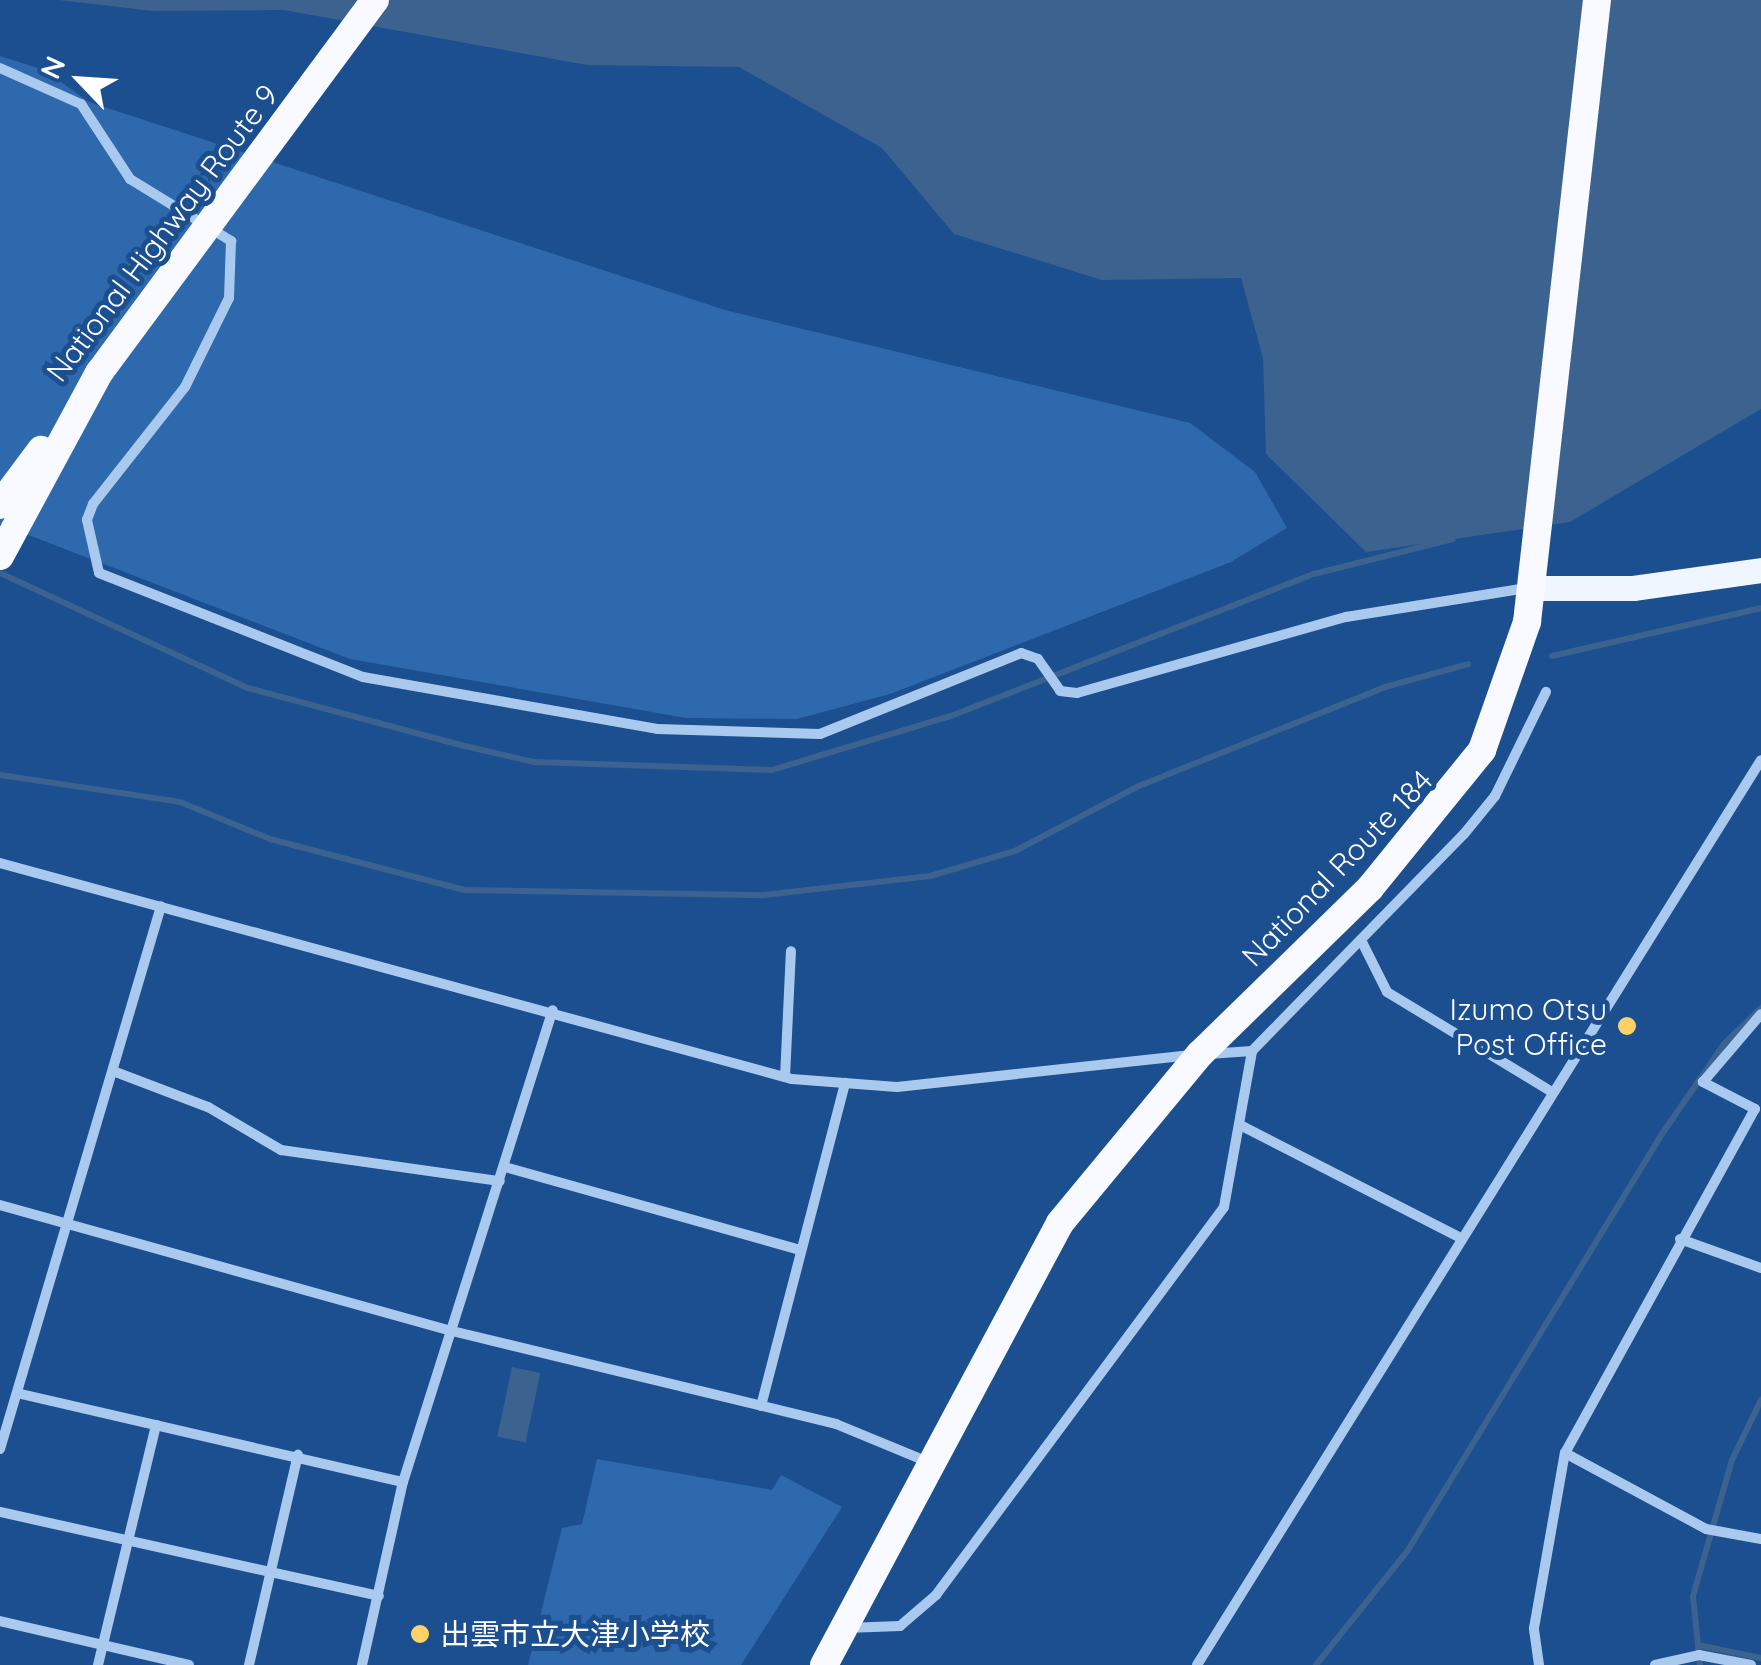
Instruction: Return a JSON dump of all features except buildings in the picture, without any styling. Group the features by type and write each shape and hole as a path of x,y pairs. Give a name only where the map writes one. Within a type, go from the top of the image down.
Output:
{"highway":[{"name":"National Highway Route 9","path":"0,505 375,0"},
{"name":"National Route 184","path":"824,1665 1060,1223 1200,1054 1461,786 1503,705 1534,555 1597,0"},
{"path":"0,556 99,373"}],"main road":[{"path":"1529,588 1632,588 1761,570"}],"street":[{"path":"0,68 81,104 130,179 231,241 229,298 185,387 93,504 87,520 99,573 363,677 658,729 820,734 1020,653 1047,671 1052,686 1077,693 1346,617 1529,588"},
{"path":"845,1628 900,1626 936,1594 1201,1242 1224,1207 1242,1126 1252,1051 1362,940 1495,796 1546,692"},
{"path":"1197,1665 1457,1236 1761,760"},
{"path":"0,863 553,1010 784,1077 897,1087 1252,1051"},
{"path":"0,1449 5,1405 21,1394 162,906"},
{"path":"1362,940 1388,992 1549,1090"},
{"path":"784,1077 791,951"},
{"path":"362,1665 403,1482 448,1330 505,1167 553,1010"},
{"path":"1539,1665 1538,1591 1566,1453 1754,1108 1703,1082 1761,1014"},
{"path":"113,1072 208,1107 281,1150 500,1180"},
{"path":"761,1406 846,1083"},
{"path":"1242,1126 1457,1236"},
{"path":"505,1167 801,1250"},
{"path":"0,1205 448,1330 761,1406 929,1462"},
{"path":"1680,1240 1761,1268"},
{"path":"21,1394 403,1482"},
{"path":"98,1665 156,1425"},
{"path":"1566,1453 1706,1529 1761,1539"},
{"path":"248,1665 298,1455"},
{"path":"0,1512 270,1566 379,1596"},
{"path":"0,1621 189,1665"},
{"path":"1655,1665 1699,1655 1751,1665"}],"shaded area":[{"path":"59,0 1761,0 1761,409 1570,522 1366,552 1266,454 1263,358 1241,278 1102,280 954,234 882,148 739,67 587,65 284,10 153,11"},
{"path":"0,56 44,70 89,102 725,310 1190,423 1255,472 1287,528 1231,562 890,694 797,719 686,718 350,659 0,524"},
{"path":"512,1367 540,1373 526,1442 497,1436"},
{"path":"597,1459 772,1490 781,1475 842,1507 741,1665 528,1665 562,1528 582,1524"}],"waterway":[{"path":"0,573 248,688 465,746 534,762 772,770 951,716 1314,574 1453,539"},
{"path":"1552,656 1761,608"},
{"path":"0,775 180,802 270,839 465,890 764,895 930,876 1015,851 1139,786 1385,687 1468,664"},
{"path":"1316,1665 1408,1550 1662,1134 1724,1044 1761,1008"},
{"path":"1700,1665 1693,1596 1732,1460 1761,1400"},
{"path":"1698,1645 1761,1658"}],"place":[{"name":"Izumo Otsu Post Office","path":"1627,1026"},
{"name":"出雲市立大津小学校","path":"420,1634"}]}
